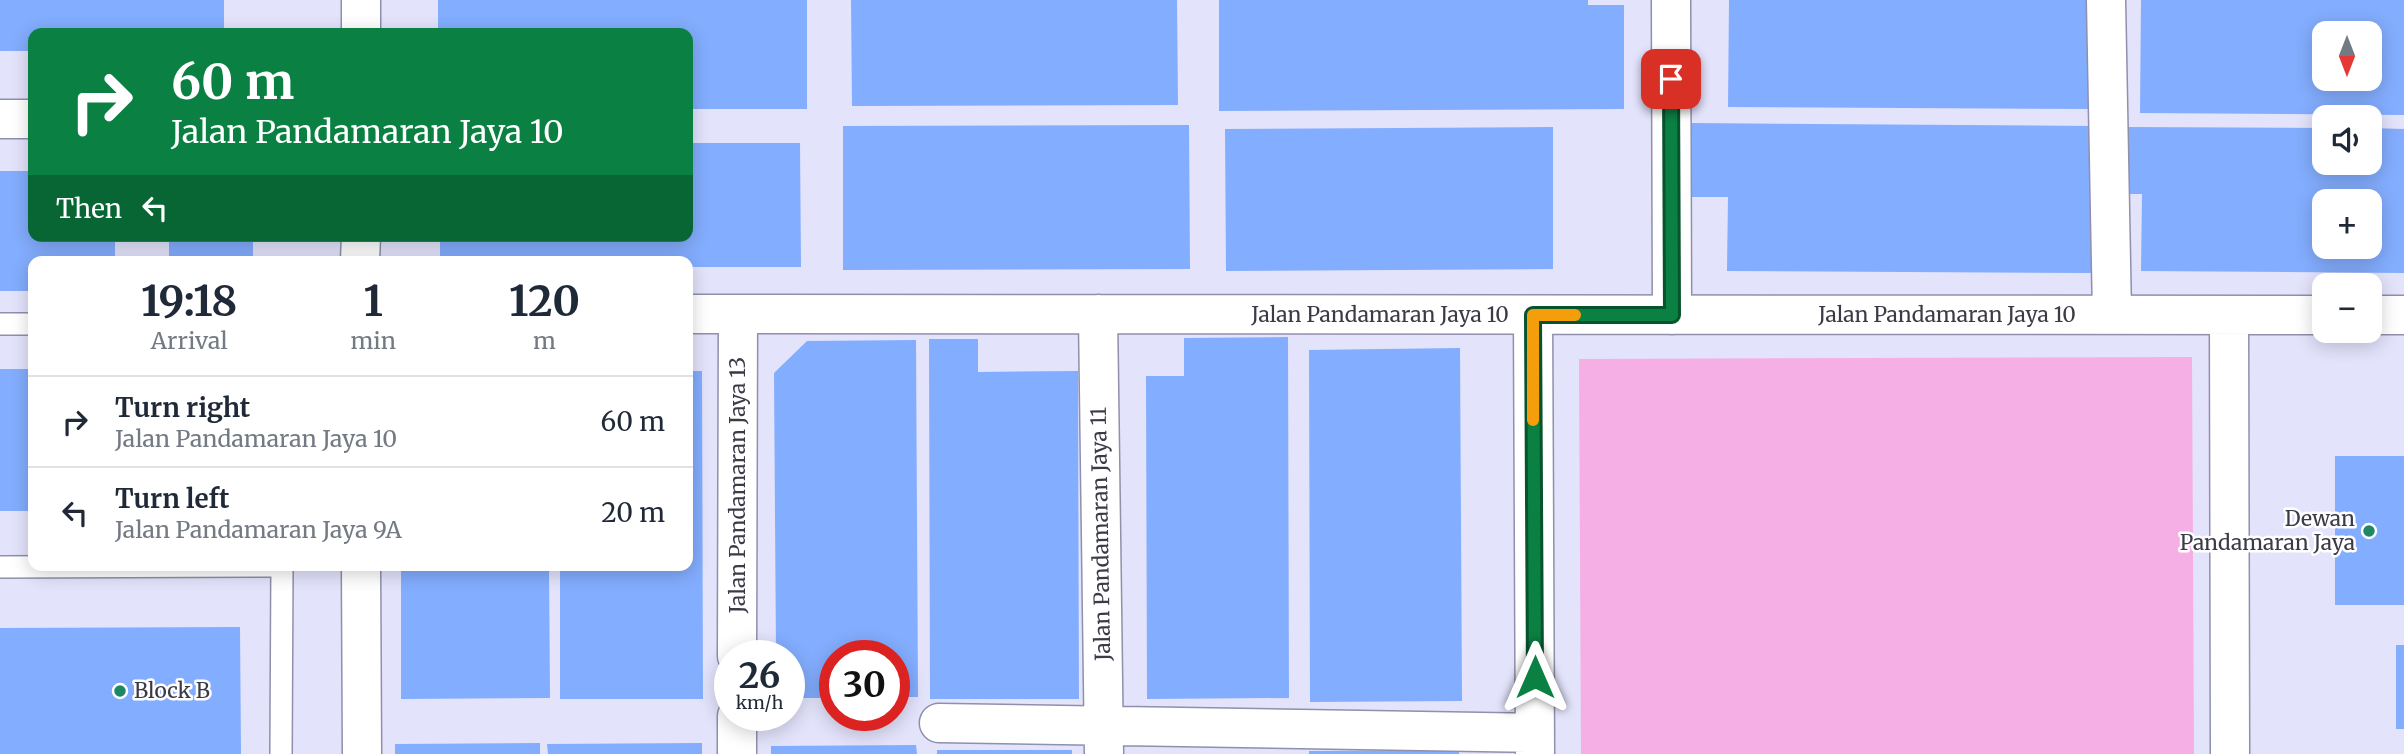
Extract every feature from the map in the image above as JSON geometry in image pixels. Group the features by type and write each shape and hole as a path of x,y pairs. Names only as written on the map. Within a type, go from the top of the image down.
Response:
{"street":[{"path":"361,0 361,28"},
{"path":"1671,0 1672,315"},
{"path":"2106,0 2112,315"},
{"path":"0,119 28,119"},
{"name":"Jalan Pandamaran Jaya 10","path":"693,314 2312,315"},
{"name":"Jalan Pandamaran Jaya 13","path":"737,640 738,314"},
{"name":"Jalan Pandamaran Jaya 11","path":"1098,314 1104,740"},
{"path":"939,723 1104,740 1535,743 1533,315"},
{"path":"2229,315 2230,754"},
{"path":"2382,315 2404,315"},
{"path":"361,571 362,754"},
{"path":"737,731 737,754"}],"lane":[{"path":"0,324 28,324"},
{"path":"0,567 28,567"},
{"path":"281,754 282,571"}],"shaded area":[{"path":"2192,357 2194,754 1581,754 1579,359"}],"building":[{"path":"0,0 224,0 224,28 28,28 28,51 0,51"},
{"path":"438,0 807,0 807,109 693,109 693,28 438,28"},
{"path":"851,0 1177,0 1178,105 852,106"},
{"path":"1219,0 1588,0 1588,5 1624,5 1624,109 1219,111"},
{"path":"1729,0 2093,0 2092,109 1728,107"},
{"path":"2141,0 2404,0 2404,115 2382,115 2382,105 2312,105 2312,114 2140,113"},
{"path":"1690,123 2092,126 2092,273 1727,271 1728,197 1689,197"},
{"path":"1189,125 1190,269 843,270 843,126"},
{"path":"1553,127 1553,269 1226,271 1225,129"},
{"path":"2125,127 2312,128 2312,175 2382,175 2382,128 2404,129 2404,273 2141,271 2142,194 2125,194"},
{"path":"693,143 800,143 801,267 693,267 693,256 440,256 440,242 693,242"},
{"path":"0,171 28,171 28,242 115,242 115,256 28,256 28,291 0,291"},
{"path":"169,242 253,242 253,256 169,256"},
{"path":"1288,337 1289,698 1147,699 1146,376 1184,376 1184,338"},
{"path":"929,339 978,339 978,372 1078,371 1079,699 930,699"},
{"path":"916,340 918,697 910,697 910,640 819,640 819,698 805,698 805,640 776,640 774,373 807,341"},
{"path":"1460,348 1462,701 1310,702 1309,350"},
{"path":"0,369 28,369 28,511 0,511"},
{"path":"693,371 702,371 703,699 560,699 560,571 693,571"},
{"name":"Dewan Pandamaran Jaya","path":"2335,456 2404,456 2404,605 2335,605"},
{"path":"401,571 549,571 550,698 401,699"},
{"name":"Block B","path":"240,627 241,754 0,754 0,628"},
{"path":"2396,645 2404,645 2404,729 2396,729"},
{"path":"540,743 540,754 395,754 395,744"},
{"path":"702,743 702,754 548,754 547,744"},
{"path":"916,745 917,754 771,754 771,746"},
{"path":"937,750 1072,750 1072,754 937,754"},
{"path":"1459,750 1459,754 1309,754 1309,751"}],"slow traffic":[{"path":"1533,420 1533,315 1575,315"}],"place":[{"name":"Dewan Pandamaran Jaya","path":"2369,531"},
{"name":"Block B","path":"120,691"}],"route":[{"path":"1535,677 1533,315 1672,315 1671,79"}]}
